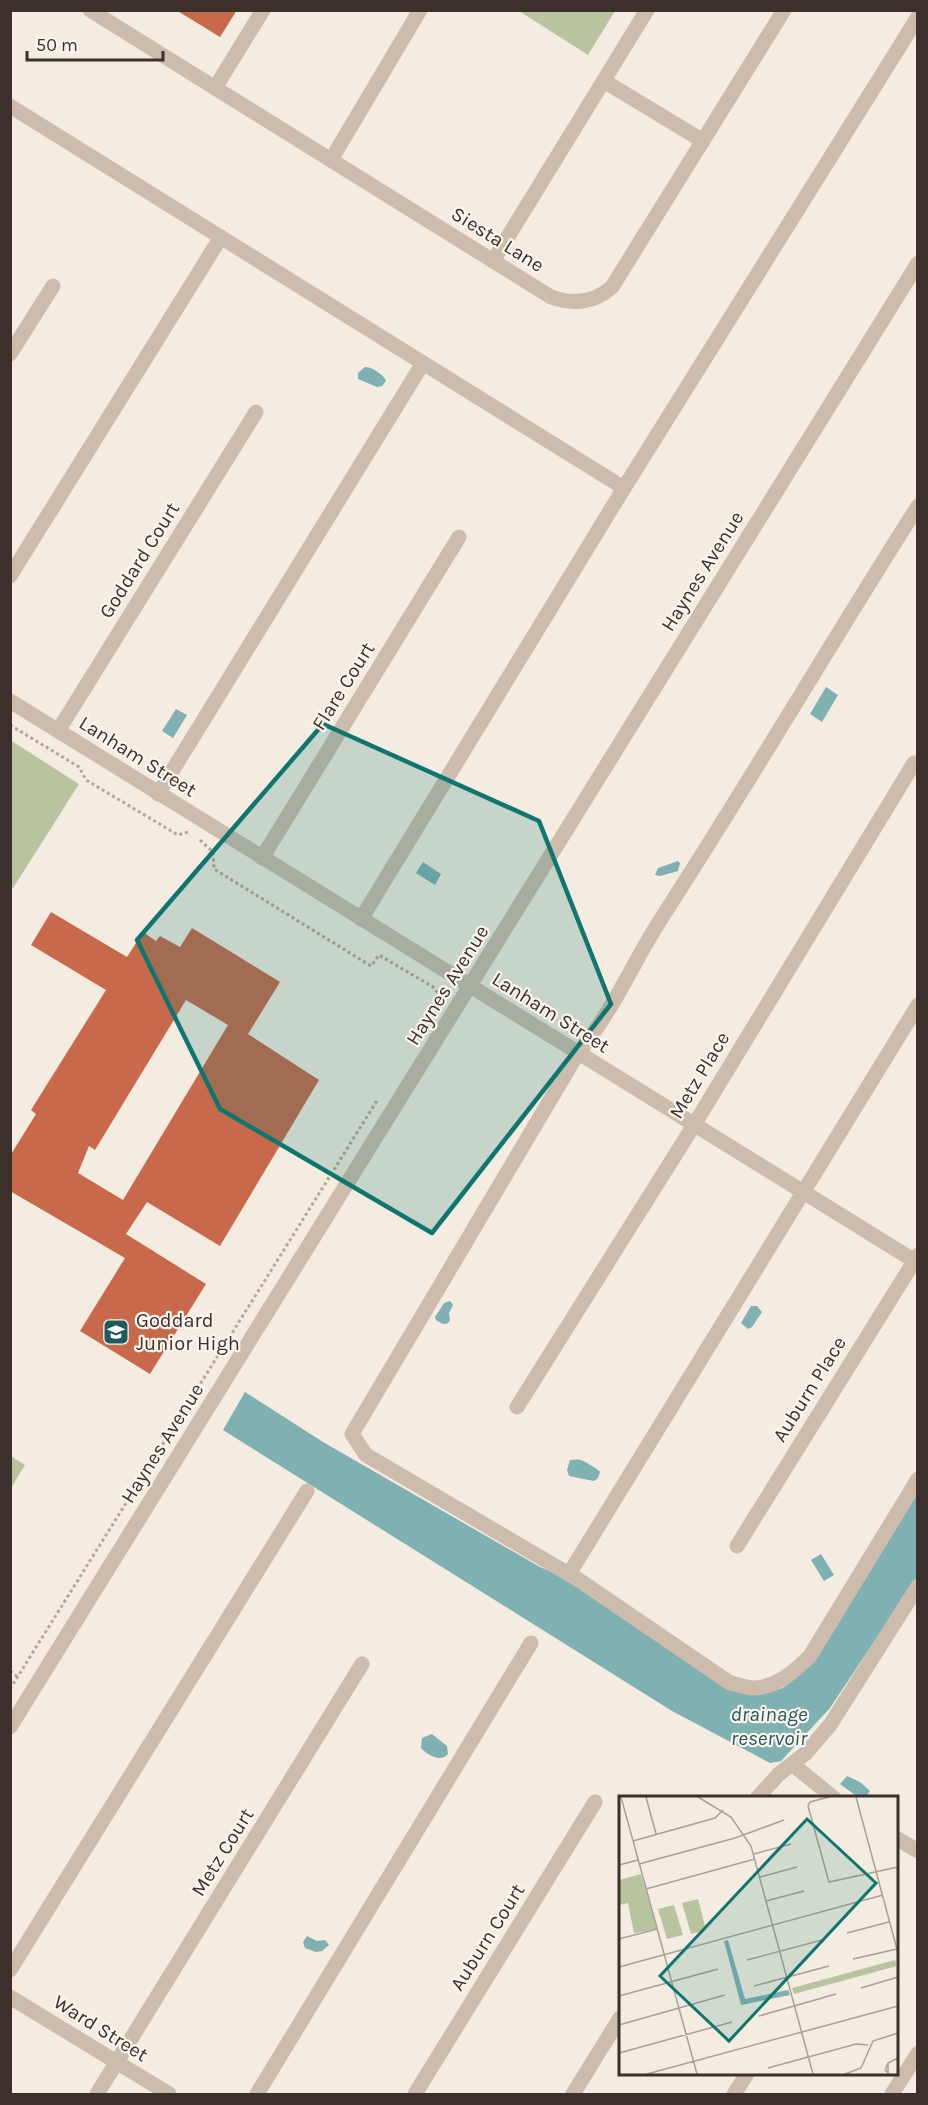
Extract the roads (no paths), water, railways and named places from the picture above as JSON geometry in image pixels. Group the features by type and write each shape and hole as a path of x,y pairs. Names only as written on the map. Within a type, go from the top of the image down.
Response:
{"street":[{"name":"Siesta Lane","path":"90,10 551,297 580,302 599,297 612,287 784,10"},
{"path":"215,88 263,10"},
{"path":"331,160 420,10"},
{"path":"493,261 647,10"},
{"path":"361,919 624,488 918,17"},
{"path":"604,81 703,141"},
{"path":"10,125 15,109 624,488"},
{"path":"10,576 221,237"},
{"name":"Haynes Avenue","path":"10,1727 918,263"},
{"path":"10,354 53,286"},
{"path":"158,794 423,363"},
{"name":"Goddard Court","path":"58,731 256,412"},
{"path":"918,506 638,956 594,1034 578,1053 352,1434 366,1455 569,1574 730,1683 754,1688 777,1682 795,1671 810,1656 918,1479"},
{"name":"Flare Court","path":"262,858 459,537"},
{"name":"Lanham Street","path":"10,701 802,1192 916,1260"},
{"name":"Metz Place","path":"517,1407 694,1125 914,763"},
{"path":"569,1574 918,1005"},
{"name":"Auburn Place","path":"737,1546 916,1260"},
{"path":"10,1970 308,1491"},
{"path":"758,1796 779,1774 806,1753 830,1725 918,1586"},
{"path":"257,2094 531,1643"},
{"name":"Metz Court","path":"97,2094 362,1664"},
{"path":"792,1764 833,1796"},
{"name":"Auburn Court","path":"415,2094 595,1802"},
{"path":"898,1839 918,1851"},
{"name":"Ward Street","path":"10,1997 170,2094"},
{"path":"573,2094 619,2021"},
{"path":"892,2094 918,2053"},
{"path":"734,2094 746,2075"}],"water":[{"path":"365,367 383,376 386,381 382,386 377,387 358,379 358,373"},
{"path":"826,687 838,695 822,722 810,714"},
{"path":"176,709 187,715 173,738 162,731"},
{"path":"678,861 680,863 678,871 660,876 655,875 658,868"},
{"path":"423,862 441,874 435,885 416,873"},
{"path":"450,1301 453,1305 449,1313 450,1320 445,1324 441,1323 435,1317 444,1303"},
{"path":"751,1306 757,1306 762,1312 752,1327 748,1329 741,1323"},
{"name":"drainage reservoir","path":"245,1392 323,1442 540,1567 595,1590 727,1689 758,1695 783,1688 811,1664 917,1494 917,1577 830,1708 781,1761 770,1763 672,1711 223,1430"},
{"path":"570,1460 582,1460 594,1467 600,1472 598,1478 594,1481 569,1476 567,1470"},
{"path":"821,1554 834,1575 824,1581 811,1560"},
{"path":"432,1734 447,1746 448,1754 445,1757 434,1757 421,1748 422,1738"},
{"path":"847,1776 860,1782 870,1791 867,1796 857,1796 840,1784"},
{"path":"307,1936 317,1941 325,1940 329,1945 322,1951 316,1952 305,1948 303,1942"}],"place":[{"name":"Goddard Junior High","path":"116,1332"}]}
